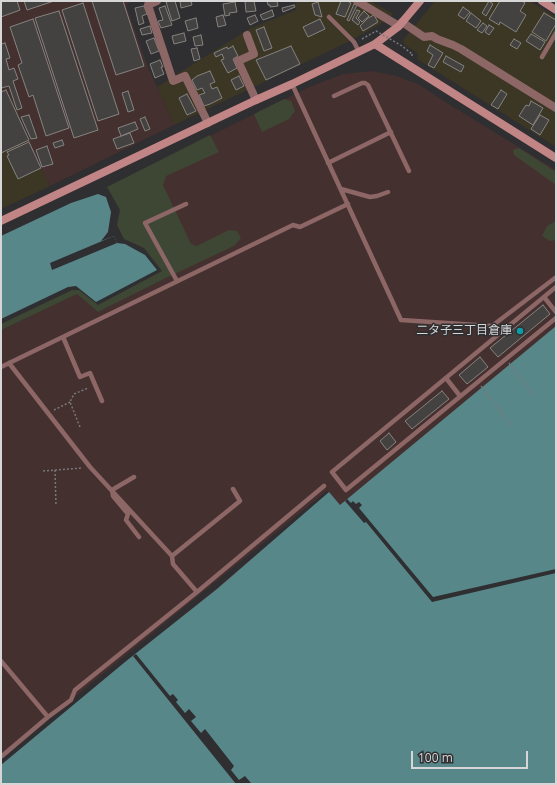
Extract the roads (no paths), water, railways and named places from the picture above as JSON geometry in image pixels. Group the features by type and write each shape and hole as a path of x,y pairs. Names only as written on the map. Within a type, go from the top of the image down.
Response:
{"street":[{"path":"157,1 148,4 173,81 184,76 208,123"},
{"path":"357,1 424,37 432,36 461,49 556,108"},
{"path":"1,221 375,44 401,24 420,1"},
{"path":"542,1 556,10"},
{"path":"247,35 254,54 238,61 256,100"},
{"path":"375,44 556,158"}],"lane":[{"path":"329,17 354,42 359,52"},
{"path":"542,57 556,33"},
{"path":"334,96 362,83 368,85 409,171"},
{"path":"292,84 402,320 492,326 554,278"},
{"path":"328,163 391,132"},
{"path":"341,189 370,197 388,192"},
{"path":"177,281 145,223 186,204"},
{"path":"1,367 293,224 300,227 348,204"},
{"path":"556,287 332,472 346,490 556,318"},
{"path":"544,297 556,312"},
{"path":"63,337 80,377 90,373 102,401"},
{"path":"9,363 90,467 172,556 172,564 197,592"},
{"path":"446,378 460,396"},
{"path":"112,490 134,478"},
{"path":"2,756 71,700 75,690 197,592 324,486"},
{"path":"172,556 240,501 233,489"},
{"path":"112,490 113,496 128,514 126,520 139,537"},
{"path":"1,661 48,718"}],"water":[{"path":"98,194 106,197 111,212 108,232 101,241 114,236 117,243 125,244 145,255 157,270 96,302 76,286 68,287 1,319 1,236 71,203"},
{"path":"556,326 556,784 1,784 1,765 125,662 217,589 329,492 340,505"}],"place":[{"name":"二タ子三丁目倉庫","path":"520,331"}]}
